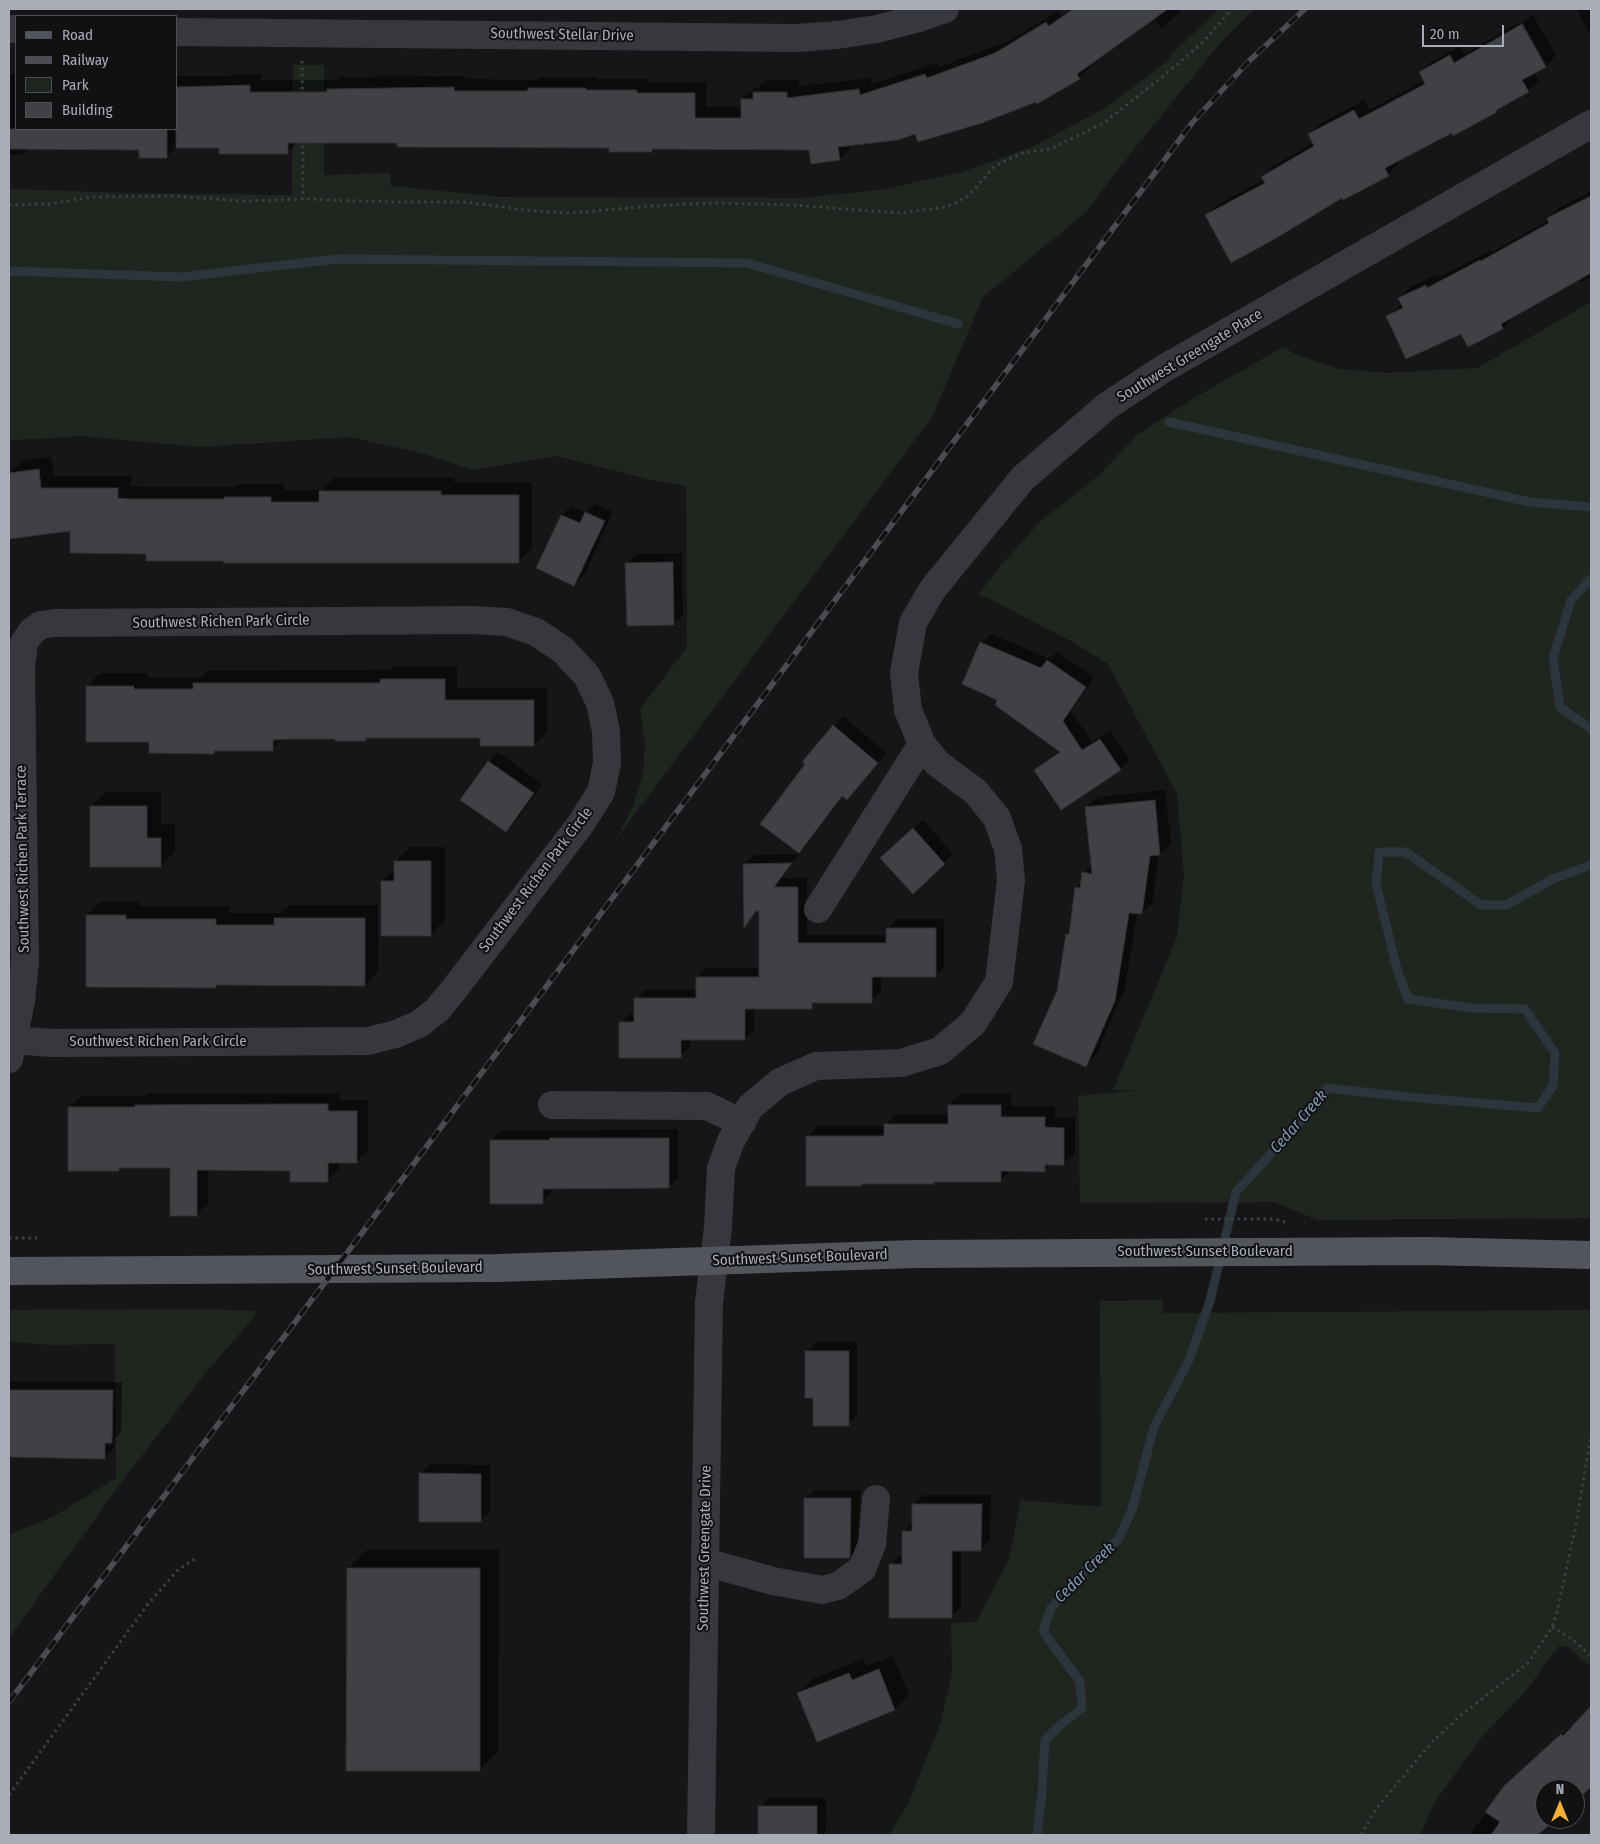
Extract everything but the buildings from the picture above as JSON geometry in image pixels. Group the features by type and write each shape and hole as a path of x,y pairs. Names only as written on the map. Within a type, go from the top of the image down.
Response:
{"main road":[{"name":"Southwest Sunset Boulevard","path":"9,1271 498,1268 915,1254 1428,1250 1591,1255"}],"street":[{"name":"Southwest Stellar Drive","path":"178,32 308,25 797,38 877,29 945,9"},
{"name":"Southwest Greengate Place","path":"714,1261 718,1228 721,1168 731,1141 750,1107 780,1082 816,1066 901,1063 940,1051 973,1023 999,982 1011,880 1008,849 997,818 976,792 938,763 922,744 908,710 904,673 913,623 932,590 1023,478 1107,406 1163,369 1591,124"},
{"name":"Southwest Richen Park Circle","path":"11,1050 52,1043 368,1041 396,1034 420,1024 437,1010 452,992 580,825 600,792 607,763 606,731 600,703 587,676 563,650 536,632 507,622 473,620 56,624 41,625 32,631"},
{"name":"Southwest Richen Park Terrace","path":"11,1050 21,1001 25,962 21,669 24,643 32,631"},
{"path":"818,909 922,744"},
{"path":"552,1105 707,1106 742,1123"},
{"path":"9,1258 9,1271"},
{"name":"Southwest Greengate Drive","path":"701,1835 709,1303 714,1261"},
{"path":"705,1562 773,1581 822,1590 838,1586 862,1569 872,1544 876,1499"}],"path":[{"path":"9,205 49,204 93,197 171,196 247,202 303,199 465,202 533,211 572,212 715,203 792,205 897,212 941,208 956,203 969,194 994,167 1008,159 1050,149 1104,122 1173,68 1205,40 1232,9"},
{"path":"303,199 308,25"},
{"path":"1205,1219 1258,1219"},
{"path":"9,1238 39,1238"},
{"path":"1361,1835 1376,1809 1432,1742 1460,1716 1529,1662 1552,1627 1575,1529 1591,1436"},
{"path":"9,1795 148,1604 179,1569 196,1558"},
{"path":"1552,1627 1572,1639 1591,1656"}],"green space":[{"path":"1219,9 1254,9 1221,42 1084,214 983,297 932,417 615,841 633,807 643,773 645,744 640,709 687,647 686,486 652,480 557,456 472,470 421,453 350,437 200,447 79,436 9,440 9,189 292,195 293,65 324,65 324,175 390,173 391,186 501,197 798,198 880,190 962,172 1034,146 1105,108 1170,59 1169,57"},
{"path":"1591,302 1591,1218 1317,1220 1274,1202 1080,1203 1078,1096 1140,1090 1113,1090 1177,937 1184,874 1177,794 1108,664 1071,641 979,594 999,567 1041,521 1098,476 1137,435 1194,398 1283,347 1297,355 1339,369 1386,373 1477,368"},
{"path":"1163,1300 1163,1313 1591,1310 1591,1667 1567,1646 1559,1646 1525,1692 1481,1738 1435,1802 1420,1835 889,1835 908,1804 941,1722 952,1671 951,1623 976,1622 1009,1560 1021,1500 1101,1507 1100,1301"},
{"path":"192,1309 259,1311 204,1375 121,1483 9,1638 9,1535 54,1516 116,1478 115,1344 52,1345 9,1342 9,1310"}],"waterway":[{"path":"9,271 181,277 337,259 747,263 958,324"},
{"path":"1169,422 1530,502 1591,507"},
{"name":"Cedar Creek","path":"1591,579 1571,600 1553,658 1560,707 1591,729"},
{"name":"Cedar Creek","path":"1037,1835 1045,1740 1082,1708 1080,1682 1043,1631 1051,1608 1094,1560 1118,1540 1132,1510 1154,1427 1189,1360 1210,1301 1236,1192 1309,1112 1327,1088 1538,1108 1553,1086 1555,1053 1525,1009 1471,1008 1408,999 1397,969 1376,884 1379,852 1406,852 1481,905 1506,905 1553,879 1591,865"}],"railway":[{"path":"9,1702 1192,123 1249,61 1305,9"}]}
